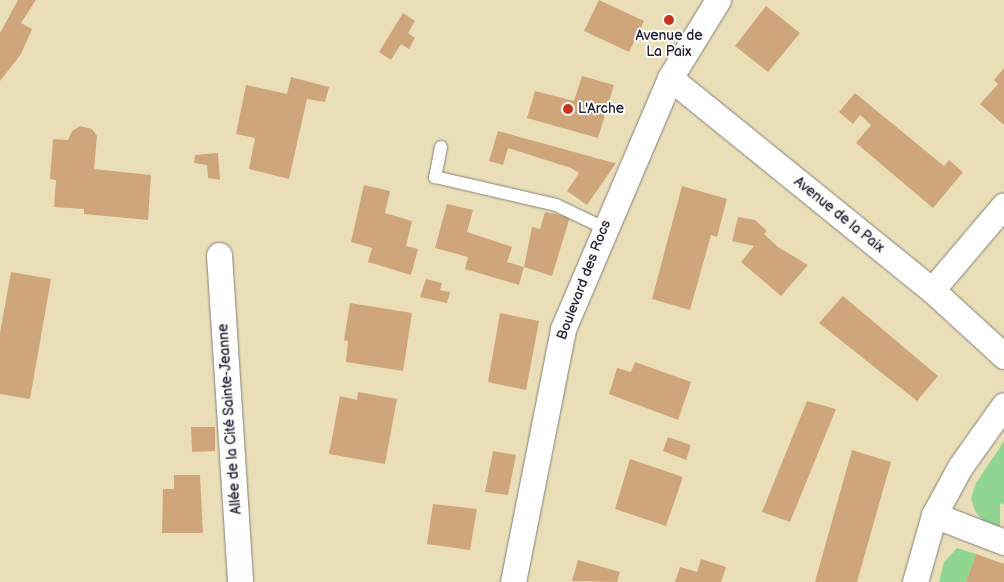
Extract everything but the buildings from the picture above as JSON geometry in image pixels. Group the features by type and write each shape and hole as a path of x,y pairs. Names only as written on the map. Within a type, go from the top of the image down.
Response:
{"street":[{"name":"Boulevard des Rocs","path":"513,582 562,329 670,78 718,0"},
{"name":"Avenue de la Paix","path":"670,78 932,290 1004,356"},
{"path":"932,290 1004,205"},
{"name":"Allée de la Cité Sainte-Jeanne","path":"219,255 240,582"},
{"path":"915,582 934,515 960,467 1004,405"},
{"path":"934,515 1004,542"}],"lane":[{"path":"441,147 435,177 556,205 604,228"}],"green space":[{"path":"1004,441 1004,505 1000,503 1000,527 983,521 975,511 971,498 976,483"},
{"path":"957,548 976,554 966,582 939,582 944,562"}],"place":[{"name":"Avenue de La Paix","path":"669,20"},
{"name":"L'Arche","path":"568,109"}]}
